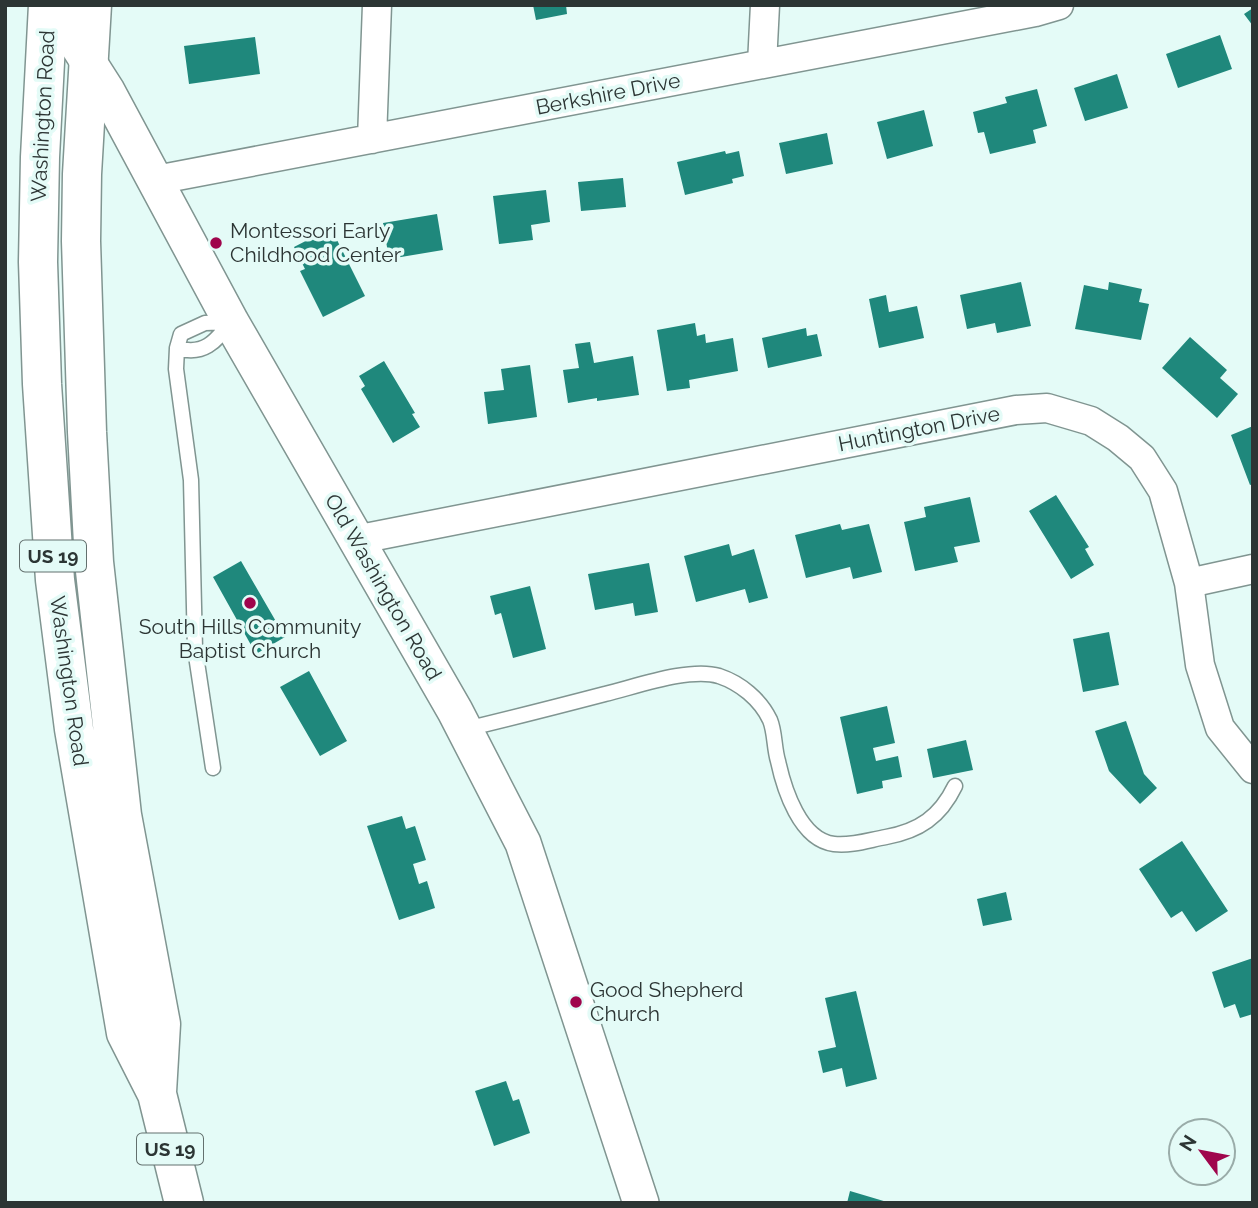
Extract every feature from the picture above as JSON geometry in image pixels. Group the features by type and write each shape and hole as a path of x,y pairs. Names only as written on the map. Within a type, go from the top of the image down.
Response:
{"main road":[{"name":"Washington Road","path":"50,5 40,158 38,262 44,424 55,580 74,729 126,1033 157,1094 184,1203"},
{"name":"Washington Road","path":"92,5 81,241 94,562 122,815 161,1024 157,1094"}],"street":[{"name":"Old Washington Road","path":"50,5 89,60 156,180 230,322 465,729 523,843 641,1203"},
{"path":"372,139 377,5"},
{"path":"762,64 765,5"},
{"name":"Berkshire Drive","path":"156,180 1035,12 1059,5"},
{"name":"Huntington Drive","path":"355,540 1016,410 1047,408 1091,421 1118,438 1142,458 1163,491 1189,583 1200,665 1220,727 1253,769"},
{"path":"1189,583 1253,569"}],"lane":[{"path":"213,768 195,649 191,480 176,369 181,334 205,323 230,322"},
{"path":"177,348 191,352 215,343 230,322"},
{"path":"465,729 673,677 716,675 746,690 770,721 778,762 793,808 813,835 831,844 850,845 906,834 929,820 946,804 954,786"}],"building":[{"path":"533,5 566,5 567,14 536,20"},
{"path":"1253,8 1253,26 1244,14"},
{"path":"1220,35 1232,69 1178,88 1166,54"},
{"path":"255,37 260,74 189,84 184,46"},
{"path":"1117,74 1128,108 1085,121 1074,88"},
{"path":"1037,89 1047,126 1033,130 1036,143 990,154 984,132 978,133 973,112 1007,103 1005,97"},
{"path":"924,110 933,146 887,159 877,122"},
{"path":"827,133 833,164 786,174 779,143"},
{"path":"725,151 726,154 739,151 744,176 732,179 733,183 685,195 677,162"},
{"path":"623,178 626,207 581,211 578,182"},
{"path":"546,190 550,222 531,225 533,240 499,244 493,196"},
{"path":"437,214 443,250 389,259 383,223"},
{"path":"331,228 365,296 323,317 300,271 305,269 294,247"},
{"path":"1021,282 1031,326 997,333 995,323 967,329 960,295"},
{"path":"1109,282 1142,289 1139,302 1149,304 1141,340 1075,329 1084,285 1108,290"},
{"path":"886,295 889,312 917,306 924,338 879,348 869,299"},
{"path":"695,323 697,336 705,334 706,343 733,338 738,371 689,380 690,388 667,391 657,330"},
{"path":"806,328 807,336 817,334 822,356 768,368 762,338"},
{"path":"1190,337 1227,370 1220,378 1238,394 1217,418 1162,368"},
{"path":"590,342 594,363 633,356 639,395 568,403 563,370 579,368 575,344"},
{"path":"384,361 415,413 412,414 420,427 393,443 361,389 365,386 359,376"},
{"path":"530,365 537,417 488,424 484,392 504,390 501,369"},
{"path":"1253,426 1253,484 1250,485 1231,435"},
{"path":"1056,495 1089,547 1085,549 1094,565 1071,579 1029,511"},
{"path":"970,497 980,542 954,547 958,562 915,571 904,522 926,517 924,507"},
{"path":"840,524 842,530 869,524 882,572 853,579 850,567 806,578 795,535"},
{"path":"729,544 732,556 754,549 768,598 749,603 745,589 696,602 684,556"},
{"path":"241,561 285,637 256,654 213,577"},
{"path":"649,563 658,612 635,616 633,603 595,610 588,574"},
{"path":"530,586 546,649 513,658 501,613 495,615 490,596"},
{"path":"1109,632 1119,685 1083,692 1073,639"},
{"path":"309,671 347,741 320,756 280,687"},
{"path":"887,706 895,743 873,748 876,761 898,756 902,777 882,781 883,788 857,794 840,717"},
{"path":"1126,721 1144,774 1157,788 1140,804 1109,771 1095,731"},
{"path":"966,740 973,770 933,778 927,749"},
{"path":"402,816 406,829 415,826 426,860 413,864 419,884 427,881 435,908 399,920 367,826"},
{"path":"1182,841 1228,911 1196,932 1182,911 1171,918 1139,869"},
{"path":"1006,892 1012,920 983,926 977,899"},
{"path":"1253,958 1253,1014 1240,1018 1235,1004 1224,1008 1212,972"},
{"path":"856,991 877,1079 846,1087 842,1068 823,1073 818,1051 836,1047 825,998"},
{"path":"506,1081 513,1101 519,1099 530,1133 494,1146 475,1091"},
{"path":"850,1191 887,1202 887,1203 847,1203"}],"place":[{"name":"Montessori Early Childhood Center","path":"216,243"},
{"name":"South Hills Community Baptist Church","path":"250,603"},
{"name":"Good Shepherd Church","path":"576,1002"}]}
